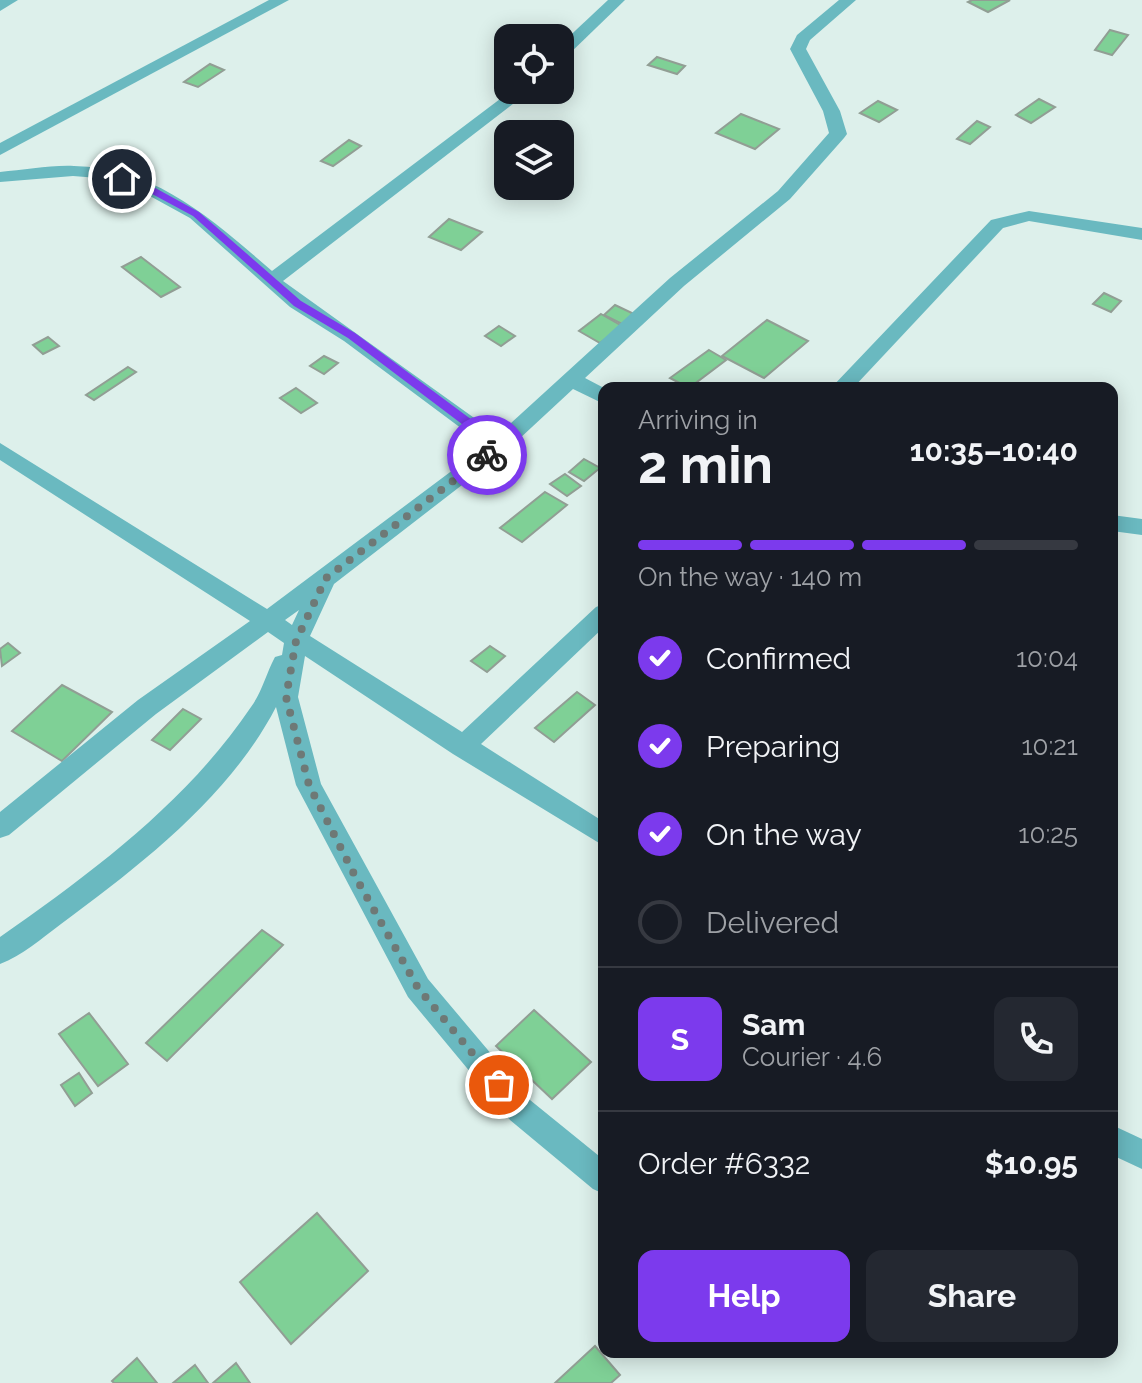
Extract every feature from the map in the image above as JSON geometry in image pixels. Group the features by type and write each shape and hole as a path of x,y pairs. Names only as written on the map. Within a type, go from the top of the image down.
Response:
{"street":[{"path":"0,6 10,0"},
{"path":"0,150 281,0"},
{"path":"574,41 617,0"},
{"path":"0,827 147,707 326,578 499,446 677,282 784,195 838,134 836,117 804,67 798,49 803,38 848,0"},
{"path":"272,280 505,104"},
{"path":"0,177 73,171 99,173 145,186 196,214 297,303 351,336 499,446"},
{"path":"847,382 997,224 1029,216 1142,234"},
{"path":"573,380 598,394"},
{"path":"1,452 598,831"},
{"path":"1118,524 1142,527"},
{"path":"0,952 55,914 142,844 210,780 262,712 326,578"},
{"path":"462,747 598,619"},
{"path":"296,641 286,697 309,785 418,988 520,1110 598,1174"},
{"path":"1118,1142 1142,1155"}],"building":[{"path":"1010,0 988,12 968,2"},
{"path":"1110,30 1128,35 1112,55 1095,50"},
{"path":"657,57 685,66 677,74 648,65"},
{"path":"210,64 224,70 198,87 184,82"},
{"path":"1039,99 1055,107 1031,123 1016,115"},
{"path":"878,101 897,110 879,122 860,113"},
{"path":"741,114 779,129 755,149 716,133"},
{"path":"977,121 990,127 970,144 957,139"},
{"path":"349,140 361,146 333,166 321,161"},
{"path":"449,219 482,232 461,250 429,237"},
{"path":"141,257 180,287 161,297 122,267"},
{"path":"1104,293 1121,301 1111,312 1093,304"},
{"path":"615,305 634,314 622,324 604,315"},
{"path":"601,314 622,326 600,343 579,331"},
{"path":"767,320 808,341 764,378 722,356"},
{"path":"499,326 515,336 501,346 485,336"},
{"path":"48,337 59,346 43,354 33,345"},
{"path":"709,350 726,360 697,382 678,382 670,378"},
{"path":"324,356 338,363 324,374 310,366"},
{"path":"128,367 136,372 94,400 86,395"},
{"path":"296,388 317,403 301,413 280,398"},
{"path":"584,459 598,467 584,481 569,472"},
{"path":"565,474 581,486 567,496 550,484"},
{"path":"545,492 567,505 522,542 500,528"},
{"path":"8,643 20,653 2,666 0,649"},
{"path":"490,646 505,656 487,672 471,661"},
{"path":"62,685 112,712 62,761 12,731"},
{"path":"577,692 595,705 554,742 535,728"},
{"path":"183,709 201,719 170,750 152,740"},
{"path":"262,930 283,945 167,1061 146,1043"},
{"path":"534,1010 591,1062 552,1099 496,1046"},
{"path":"89,1013 128,1064 98,1086 59,1034"},
{"path":"79,1073 92,1093 75,1106 61,1085"},
{"path":"317,1213 368,1271 291,1344 240,1282"},
{"path":"595,1346 598,1358 605,1358 620,1375 611,1383 555,1383"},
{"path":"137,1358 157,1383 112,1381"},
{"path":"236,1363 250,1383 213,1383"},
{"path":"195,1365 208,1383 173,1383"}],"way so far":[{"path":"487,455 326,578 296,641 286,697 309,785 356,878 418,988 499,1085"}],"route":[{"path":"122,179 145,186 196,214 297,303 351,336 499,446 487,455"}]}
